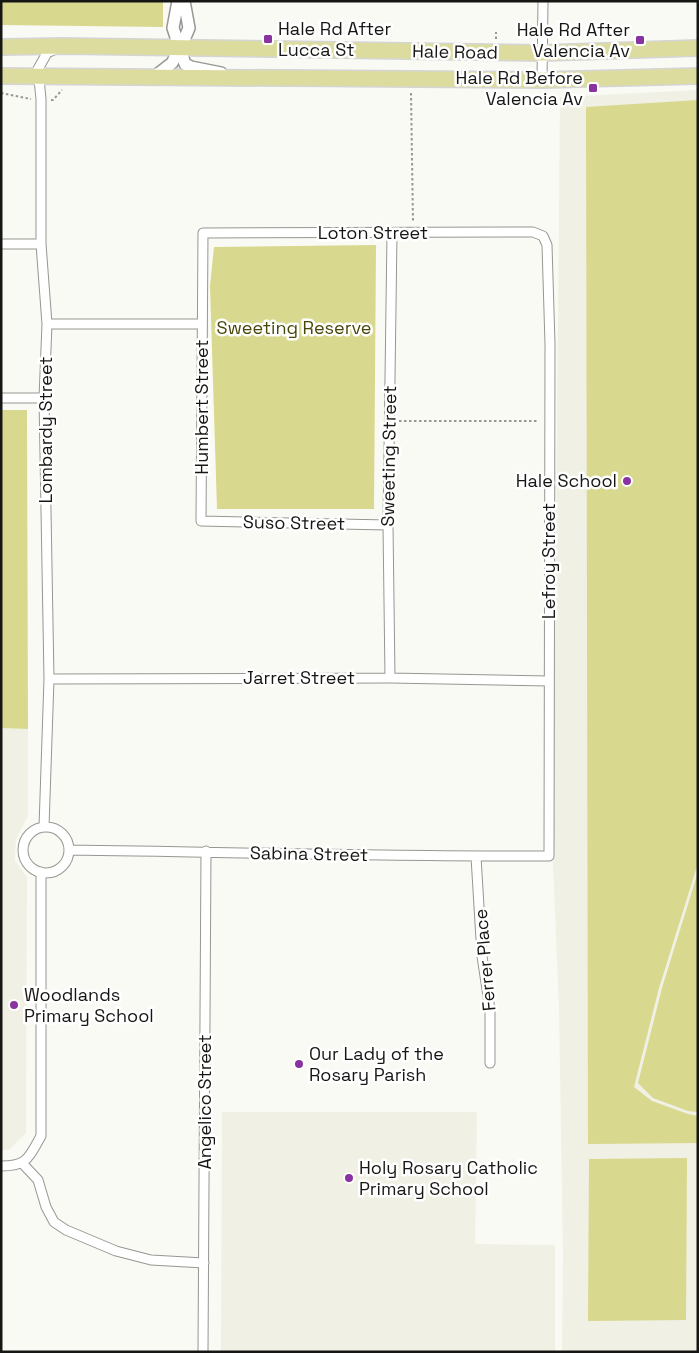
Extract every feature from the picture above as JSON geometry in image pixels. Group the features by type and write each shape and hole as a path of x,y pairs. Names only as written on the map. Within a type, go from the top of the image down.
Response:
{"main road":[{"name":"Hale Road","path":"1,47 63,46 542,53 698,48"},
{"name":"Hale Road","path":"1,76 542,80 698,76"}],"street":[{"path":"178,1 173,28 185,64 191,67 245,77"},
{"path":"154,77 172,63 189,28 184,1"},
{"path":"542,80 543,1"},
{"name":"Lombardy Street","path":"44,827 49,679 44,398 47,324 42,244 42,99 38,69 47,53 63,46"},
{"name":"Loton Street","path":"203,232 533,232 543,236"},
{"name":"Humbert Street","path":"201,522 203,232"},
{"name":"Sweeting Street","path":"390,678 388,525 392,233"},
{"name":"Lefroy Street","path":"543,236 547,245 550,344 549,856"},
{"path":"1,244 42,244"},
{"path":"47,324 202,324"},
{"path":"1,398 44,398"},
{"name":"Suso Street","path":"201,522 388,525"},
{"name":"Jarret Street","path":"49,679 390,678 549,681"},
{"path":"44,827 52,827 61,832 66,838 70,850 64,864 53,872 42,872 34,869 28,864 25,857 24,849 28,836 33,831 44,827"},
{"name":"Sabina Street","path":"70,850 549,856"},
{"name":"Angelico Street","path":"203,1352 206,851"},
{"name":"Ferrer Place","path":"476,856 482,956 490,1010 490,1063"},
{"path":"1,1166 13,1166 22,1163 41,1136 42,872"},
{"path":"22,1163 38,1180 46,1207 54,1222 66,1230 116,1251 151,1260 204,1263"}],"path":[{"path":"410,88 413,233"},
{"path":"389,421 550,420"}],"shaded area":[{"name":"Hale School","path":"698,90 698,1352 562,1352 563,1257 559,1008 553,865 560,97"},
{"name":"Woodlands Primary School","path":"1,728 28,729 28,816 16,839 15,861 27,877 26,1133 9,1150 1,1150"},
{"name":"Holy Rosary Catholic Primary School","path":"222,1112 477,1112 475,1244 555,1245 555,1352 221,1352"}],"green space":[{"path":"1,1 163,1 163,27 1,25"},
{"name":"Hale School","path":"698,100 698,863 659,988 634,1087 652,1101 698,1116 698,1143 588,1144 586,107"},
{"name":"Sweeting Reserve","path":"376,245 374,509 217,509 210,286 214,247"},
{"path":"1,410 27,410 28,729 1,728"},
{"path":"698,872 698,1112 688,1111 653,1098 638,1083 662,988"},
{"path":"687,1158 686,1320 588,1321 589,1159"}],"place":[{"name":"Hale Rd After Lucca St","path":"268,39"},
{"name":"Hale Rd After Valencia Av","path":"640,40"},
{"name":"Hale Rd Before Valencia Av","path":"593,88"},
{"name":"Hale School","path":"627,481"},
{"name":"Woodlands Primary School","path":"14,1005"},
{"name":"Our Lady of the Rosary Parish","path":"299,1064"},
{"name":"Holy Rosary Catholic Primary School","path":"349,1178"}]}
